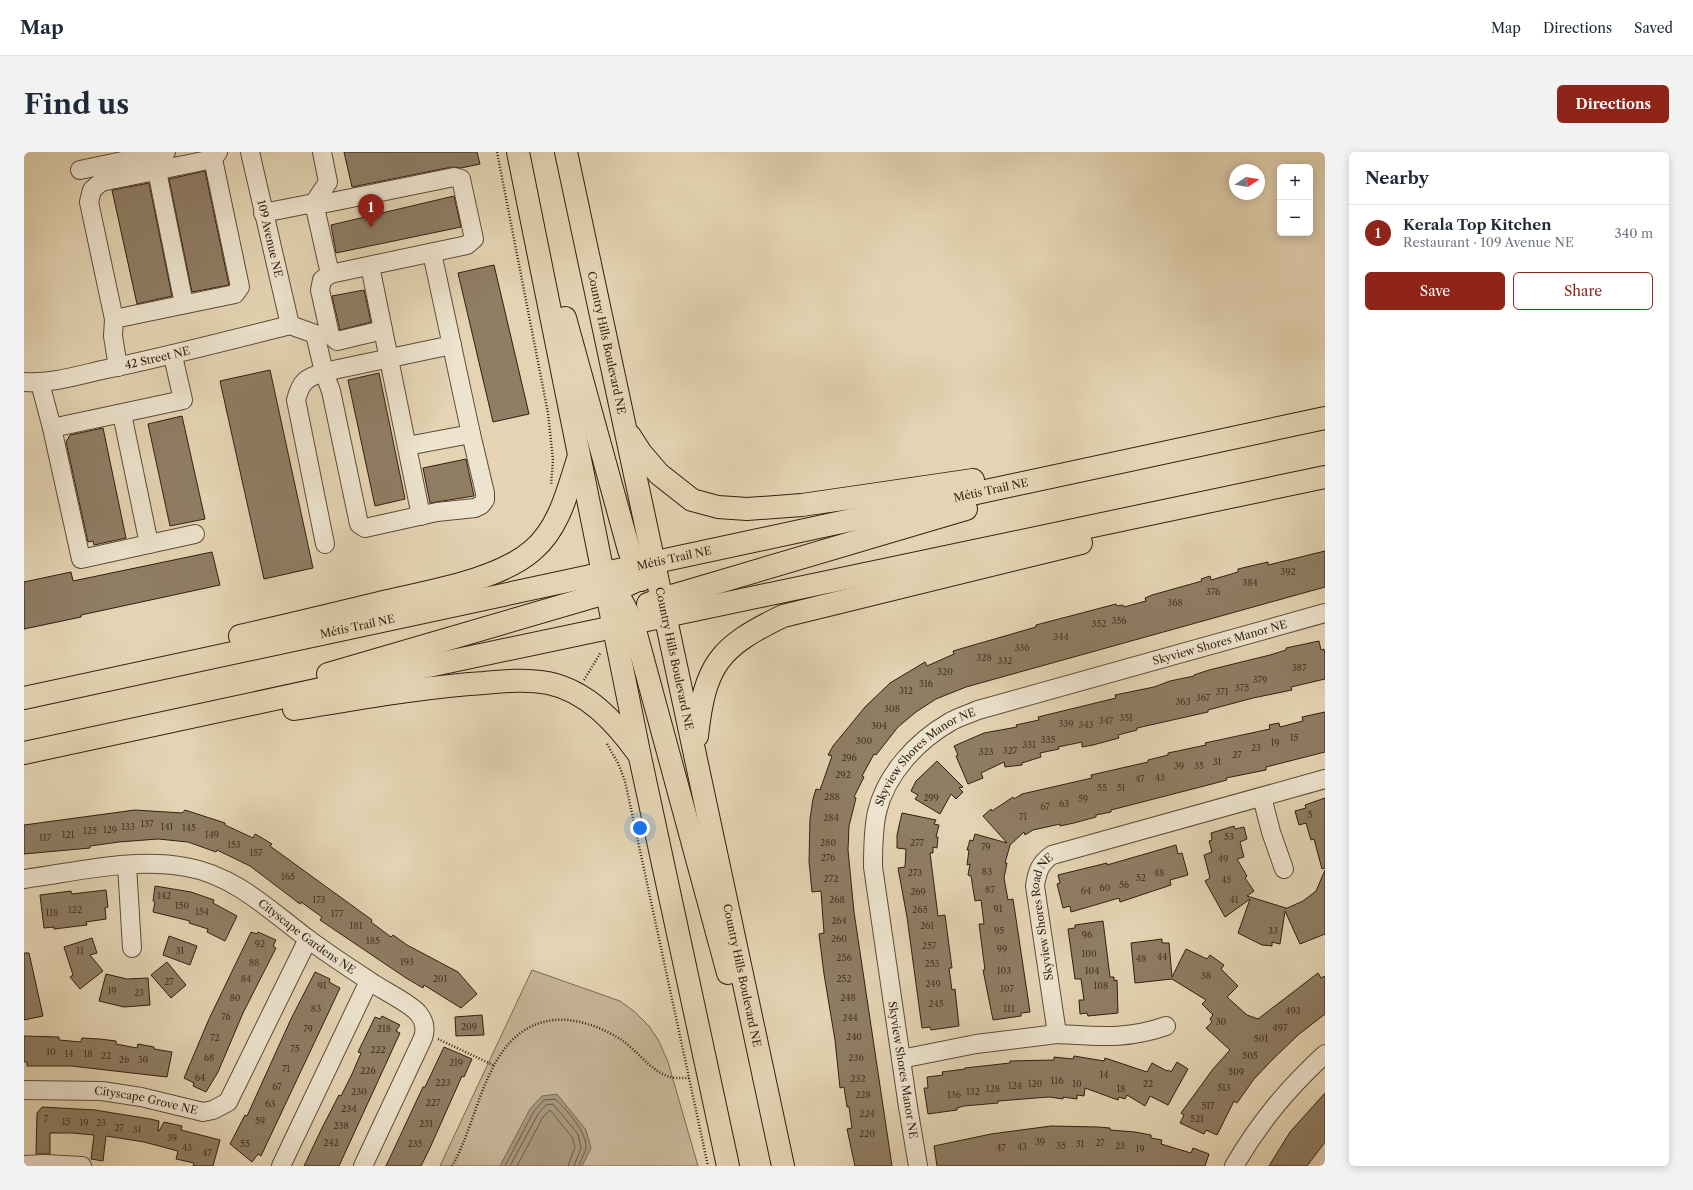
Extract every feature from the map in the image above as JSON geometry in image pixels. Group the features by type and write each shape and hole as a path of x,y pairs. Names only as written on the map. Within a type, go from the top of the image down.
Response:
{"main road":[{"path":"518,152 579,455 609,585 626,621 733,992 776,1129"},
{"name":"Country Hills Boulevard NE","path":"566,152 625,427 643,569 659,606 695,755 784,1166"},
{"path":"532,225 547,247 577,363 643,569"},
{"name":"Métis Trail NE","path":"24,698 609,585 643,569 1120,462 1325,418"},
{"path":"625,427 642,453 659,474 692,500 718,507 746,509 802,505 1166,452"},
{"path":"24,693 94,671 448,587 510,565 533,550 552,527 561,510 579,455"},
{"path":"24,754 626,621 659,606 1064,481 1120,462"},
{"path":"659,606 1325,477"},
{"path":"695,755 701,702 713,668 730,648 753,630 783,616 1325,482"},
{"path":"128,731 609,585"},
{"path":"626,621 640,757 728,1166"},
{"path":"128,731 458,684 520,680 549,683 576,694 598,707 625,736 640,757"}],"street":[{"path":"80,170 137,155 166,152"},
{"name":"109 Avenue NE","path":"250,152 290,326"},
{"path":"322,152 328,182 314,203 330,274"},
{"path":"114,319 235,294 240,287 216,156 157,171 101,182 92,190 89,202 114,319 113,336 118,367"},
{"path":"157,171 184,304"},
{"path":"263,213 314,203 327,203 454,177 461,179 474,239 467,245 330,274 322,280 320,290 330,335 337,341 383,330"},
{"path":"290,326 315,334 324,372 331,391 359,524 365,528 421,516 481,506 485,500 485,493 432,253"},
{"path":"370,266 421,516"},
{"name":"42 Street NE","path":"32,382 173,356 290,326"},
{"path":"325,544 296,400 299,386 309,377 324,372 452,345"},
{"path":"52,428 183,400 173,356"},
{"path":"32,382 52,428 81,559 195,534"},
{"path":"122,414 149,544"},
{"path":"407,446 471,434"},
{"name":"Skyview Shores Manor NE","path":"918,1166 873,867 873,838 877,812 886,786 906,758 927,737 951,721 978,710 1325,613"},
{"name":"Skyview Shores Road NE","path":"1057,1034 1034,886 1040,866 1052,855 1325,779"},
{"path":"1262,797 1271,832 1284,869"},
{"name":"Cityscape Gardens NE","path":"24,879 127,865 157,863 188,867 213,875 256,899 308,939 369,981 418,1012 423,1019 425,1032"},
{"path":"127,865 132,948"},
{"name":"Cityscape Grove NE","path":"24,1090 102,1091 141,1096 203,1112 222,1107 228,1102 308,939"},
{"path":"281,1166 369,981"},
{"path":"901,1059 976,1044 1057,1034 1102,1037 1130,1036 1166,1026"},
{"path":"363,1166 425,1032"},
{"path":"1234,1166 1270,1110 1297,1080 1325,1054"},
{"path":"24,1165 45,1164 82,1166"}],"path":[{"path":"497,152 548,413 553,460 550,489"},
{"path":"583,681 602,650"},
{"path":"606,742 618,763 625,781 708,1166"},
{"path":"452,1166 468,1134 493,1065 506,1046 523,1030 540,1022 559,1020 579,1021 600,1028 620,1039 665,1075 676,1078 689,1078"},
{"path":"425,1032 493,1065"}],"shaded area":[{"path":"532,970 620,1001 635,1012 649,1026 659,1041 668,1062 698,1166 440,1166"}],"water":[{"path":"557,1094 586,1130 591,1148 582,1166 500,1166 530,1109 542,1096"}],"building":[{"path":"344,152 477,152 480,164 461,168 452,167 352,187"},
{"path":"205,171 229,285 192,292 169,179"},
{"path":"149,183 172,296 137,304 112,190"},
{"path":"454,196 461,227 336,253 331,225"},
{"path":"494,265 529,414 493,422 458,273"},
{"path":"364,290 371,322 340,330 332,296"},
{"path":"270,370 313,568 264,579 220,381"},
{"path":"379,373 405,499 375,506 348,380"},
{"path":"182,416 205,519 170,526 148,424"},
{"path":"103,428 126,538 94,545 93,541 88,542 66,442 70,435"},
{"path":"466,459 474,496 430,503 423,468"},
{"path":"1325,551 1325,587 966,687 936,699 916,712 898,727 876,755 874,754 862,776 864,777 854,797 856,798 849,826 848,850 854,912 892,1166 855,1166 847,1129 852,1128 849,1107 847,1107 844,1087 840,1088 835,1040 819,934 824,933 821,891 812,892 809,861 810,819 813,799 816,789 820,790 832,756 828,755 833,746 865,707 890,683 925,662 927,666 954,654 953,651 1036,627 1036,625 1116,604 1117,606 1123,605 1124,607 1146,601 1145,598 1152,595 1202,581 1201,579 1210,576 1211,580 1238,572 1238,569 1268,562 1268,565"},
{"path":"212,552 220,585 24,629 24,582 71,572 73,581"},
{"path":"1319,641 1321,650 1324,649 1325,655 1325,679 1291,687 1292,690 1253,698 1208,710 1208,712 1137,728 1137,730 1118,735 1119,738 1093,745 1082,747 1082,742 1058,747 1059,749 1040,753 1041,757 1022,763 1022,765 1005,767 1004,762 981,773 983,778 968,784 956,756 958,755 954,746 984,733 1017,727 1016,725 1039,720 1038,717 1116,698 1115,695 1154,687 1170,681 1194,676 1209,670 1270,655 1286,650 1286,648"},
{"path":"1325,712 1325,752 1266,767 1266,770 1226,778 1227,780 1111,810 1111,812 1096,815 1096,817 1074,823 1060,826 1060,824 1033,830 1025,835 1024,832 1010,845 1005,863 1007,863 1004,878 1008,900 1013,899 1030,1012 1021,1013 1021,1016 993,1020 983,970 985,970 979,924 984,924 981,900 975,901 971,876 968,875 970,864 967,865 969,850 967,850 970,840 973,841 975,834 1007,843 983,816 991,809 992,811 1013,797 1014,799 1022,794 1092,778 1091,775 1148,762 1148,760 1168,755 1168,753 1206,745 1205,743 1270,729 1269,725 1279,723 1280,727 1303,721 1302,717"},
{"path":"937,761 963,787 959,788 963,792 956,799 951,794 940,814 915,799 918,795 911,791 916,781"},
{"path":"1325,798 1325,868 1322,869 1314,839 1311,840 1306,823 1299,825 1295,811 1306,808 1305,805"},
{"path":"135,810 182,813 185,810 225,823 225,825 253,838 255,834 257,835 272,844 270,846 372,920 371,922 391,937 393,935 407,945 458,972 477,994 461,1008 424,985 423,988 320,920 322,917 301,902 300,904 250,866 217,850 216,852 188,842 158,839 119,842 90,846 90,848 24,854 24,825"},
{"path":"902,813 936,820 934,824 939,825 936,837 938,837 937,848 933,847 933,853 930,853 938,916 945,915 952,968 949,968 952,990 955,989 959,1026 931,1030 930,1027 922,1028 907,917 898,868 905,867 906,849 897,848 897,835"},
{"path":"1234,826 1235,829 1244,827 1247,839 1240,842 1244,857 1237,859 1247,876 1245,878 1254,891 1247,896 1286,908 1285,909 1303,901 1316,891 1325,870 1325,934 1300,944 1285,911 1280,944 1272,942 1272,946 1262,945 1238,933 1250,899 1225,917 1205,881 1210,878 1204,855 1212,852 1209,841 1212,840 1211,833"},
{"path":"1176,845 1178,854 1182,853 1188,875 1170,880 1171,885 1120,902 1119,898 1071,912 1070,906 1063,908 1057,884 1060,883 1058,875 1107,863 1107,865"},
{"path":"155,886 191,892 214,900 213,903 237,916 225,941 207,932 208,929 189,923 190,921 153,912 155,902 153,901"},
{"path":"106,890 108,907 105,908 106,919 86,922 87,925 54,929 54,927 44,928 40,895 71,891 72,894"},
{"path":"1103,921 1110,977 1114,977 1114,981 1117,980 1118,1013 1088,1016 1087,1013 1080,1014 1079,1000 1084,1000 1081,979 1075,979 1068,929 1075,928 1075,925"},
{"path":"251,932 257,934 258,932 276,940 273,946 276,948 243,1013 218,1072 206,1092 193,1086 194,1083 184,1078 209,1019"},
{"path":"169,936 197,946 190,965 163,955"},
{"path":"92,938 97,953 90,955 103,971 80,989 70,977 73,975 64,947"},
{"path":"1162,939 1162,943 1169,943 1172,977 1186,949 1207,959 1210,955 1224,965 1221,969 1238,986 1227,997 1247,1015 1258,1019 1318,973 1321,978 1325,976 1325,1014 1298,1035 1272,1060 1254,1079 1237,1103 1234,1101 1217,1135 1206,1130 1204,1134 1180,1123 1184,1115 1181,1113 1213,1069 1230,1050 1206,1028 1212,1022 1210,1019 1213,1015 1202,1004 1206,1000 1172,979 1135,983 1131,943"},
{"path":"24,953 29,953 43,1016 24,1020"},
{"path":"167,962 186,985 171,998 151,975"},
{"path":"315,972 330,979 329,982 340,988 261,1156 258,1154 252,1162 230,1144 245,1115 247,1116 291,1019"},
{"path":"106,974 127,979 148,978 150,1005 124,1007 99,1001"},
{"path":"482,1015 484,1035 456,1036 455,1017"},
{"path":"382,1016 400,1025 396,1031 400,1033 339,1166 304,1166 339,1095 341,1096 352,1074 361,1053 358,1052 375,1017 380,1019"},
{"path":"24,1036 59,1037 59,1040 81,1042 82,1038 100,1039 116,1041 116,1044 137,1048 138,1044 154,1047 154,1049 172,1052 167,1077 71,1066 27,1066 27,1062 24,1062"},
{"path":"444,1047 472,1059 464,1077 462,1076 429,1150 421,1166 386,1166 423,1087 425,1087"},
{"path":"1074,1056 1104,1061 1105,1058 1147,1072 1152,1063 1171,1072 1177,1062 1188,1069 1168,1105 1150,1096 1145,1106 1127,1095 1125,1099 1119,1097 1118,1100 1085,1088 1084,1096 1077,1095 1077,1099 1049,1097 998,1101 998,1103 964,1106 957,1108 957,1110 928,1114 924,1088 928,1088 927,1077 943,1075 942,1072 1010,1063 1010,1061 1054,1060 1054,1057 1073,1059"},
{"path":"1325,1093 1325,1142 1307,1166 1269,1166 1290,1132"},
{"path":"42,1107 95,1110 150,1119 159,1121 158,1131 164,1122 182,1126 181,1130 220,1140 213,1166 193,1166 194,1163 176,1159 178,1151 144,1142 106,1136 103,1161 91,1159 94,1135 72,1133 50,1133 50,1154 36,1154 37,1113"},
{"path":"1051,1126 1098,1127 1110,1128 1110,1130 1135,1132 1151,1135 1151,1138 1162,1140 1161,1144 1191,1153 1193,1148 1209,1154 1205,1166 937,1166 934,1146 991,1134"}],"place":[{"name":"Kerala Top Kitchen","path":"371,227"}]}
